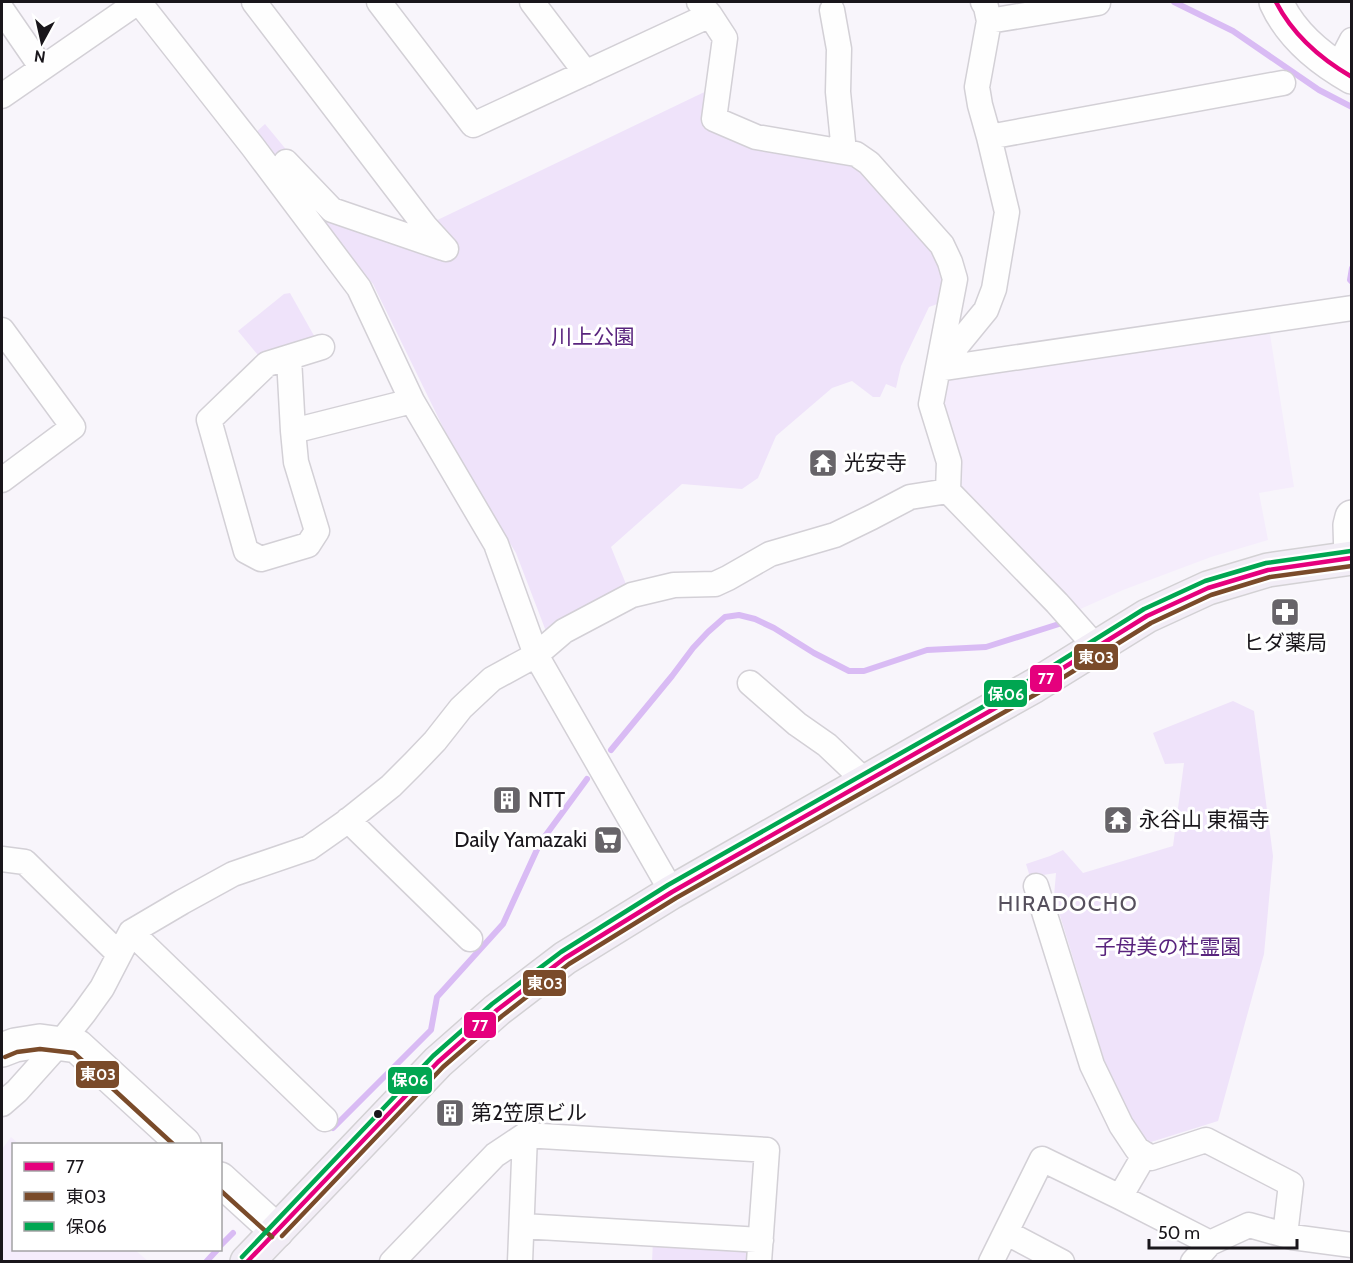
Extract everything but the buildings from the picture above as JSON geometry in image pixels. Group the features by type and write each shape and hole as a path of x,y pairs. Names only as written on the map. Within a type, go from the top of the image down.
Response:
{"highway":[{"path":"247,1262 438,1062 497,1010 565,958 672,892 1006,701 1147,616 1208,588 1268,570 1351,558"}],"street":[{"path":"2,96 138,2 255,139 359,288 412,401 496,544 536,655 672,892"},
{"path":"254,2 425,226 446,249 332,210 286,162"},
{"path":"379,2 472,125 586,73 704,8 725,38 714,119 756,137 856,154 868,162 942,245 955,279 931,404 949,462 948,491 1096,647"},
{"path":"532,2 586,73"},
{"path":"1276,2 1303,42 1344,73 1352,40"},
{"path":"938,369 986,310 994,289 1007,212 977,87 986,11 1098,3"},
{"path":"2,10 42,68"},
{"path":"832,10 839,49 838,92 844,152"},
{"path":"989,137 1283,83"},
{"path":"938,369 1352,308"},
{"path":"2,330 73,428 2,479"},
{"path":"289,358 296,462 317,531 308,545 261,559 246,551 209,420 267,364 322,347"},
{"path":"293,431 412,401"},
{"path":"2,1104 17,1091 84,1013 102,988 131,932 233,874 309,848 391,786 435,741 461,708 492,679 536,655 556,630 564,631 632,595 674,585 715,584 770,554 835,535 910,496 948,491"},
{"path":"1351,558 1350,525 1352,517"},
{"path":"750,683 797,724 827,746 866,782"},
{"path":"348,820 470,939"},
{"path":"2,859 25,862 119,954"},
{"path":"1036,886 1092,1065 1121,1125 1137,1149 1151,1158 1206,1140 1291,1184 1285,1235"},
{"path":"131,932 325,1119"},
{"path":"2,1050 15,1045 40,1041 77,1046 183,1143"},
{"path":"392,1262 495,1155 525,1135 767,1150 760,1251 522,1226"},
{"path":"520,1262 525,1135"},
{"path":"1120,1197 1145,1154"},
{"path":"991,1262 1042,1159 1210,1243"},
{"path":"222,1181 277,1231"},
{"path":"1193,1262 1210,1243 1250,1225 1285,1235 1352,1245"},
{"path":"1007,1233 1062,1262"}],"shaded area":[{"path":"1269,328 1294,487 1259,493 1268,540 1211,557 1123,590 1076,611 961,492 962,461 941,406 945,377"},
{"path":"11,1137 18,1143 12,1143 12,1251 136,1251 148,1261 2,1261 2,1149"}],"green space":[{"name":"川上公園","path":"719,85 715,119 856,154 929,245 944,271 940,303 929,307 901,366 896,388 886,384 880,397 873,397 852,381 832,388 776,436 758,478 742,489 682,484 611,547 628,589 547,634 516,553 458,458 373,284 293,188 254,134 265,124 313,182 336,202 412,230 429,224"},
{"path":"290,293 317,341 262,360 238,331 284,294"},
{"name":"子母美の杜霊園","path":"1233,701 1254,711 1273,856 1264,954 1218,1121 1151,1142 1135,1137 1107,1069 1054,896 1056,873 1030,877 1026,864 1063,850 1083,873 1173,846 1184,763 1165,764 1153,733"},
{"path":"653,1240 749,1244 748,1261 652,1262"}],"waterway":[{"path":"1174,2 1233,31 1319,90 1352,107"},
{"path":"1352,268 1350,280 1352,282"},
{"path":"611,750 693,648 725,617 739,615 755,619 849,671 864,671 927,650 986,647 1059,624"},
{"path":"333,1128 431,1030 437,997 503,924 540,843 587,779"},
{"path":"222,1244 233,1233"},
{"path":"206,1262 216,1251"}],"transit line":[{"name":"77","path":"1276,2 1290,25 1308,45 1352,77"},
{"name":"保06","path":"242,1257 433,1056 492,1004 561,952 668,885 1030,680 1144,609 1205,581 1266,563 1351,551"},
{"name":"77","path":"247,1262 438,1062 497,1010 565,958 672,892 1034,686 1147,616 1208,588 1268,570 1351,558"},
{"name":"東03","path":"282,1236 443,1067 502,1016 569,964 676,898 1038,693 1151,623 1211,595 1270,577 1352,566"},
{"name":"東03","path":"5,1057 17,1052 40,1049 74,1053 172,1143"},
{"name":"東03","path":"222,1192 272,1237"}],"place":[{"name":"光安寺","path":"823,463"},
{"name":"ヒダ薬局","path":"1285,612"},
{"name":"NTT","path":"507,800"},
{"name":"永谷山 東福寺","path":"1118,820"},
{"name":"Daily Yamazaki","path":"608,840"},
{"name":"第2笠原ビル","path":"450,1113"}],"district":[{"name":"HIRADOCHO","path":"1068,903"}]}
